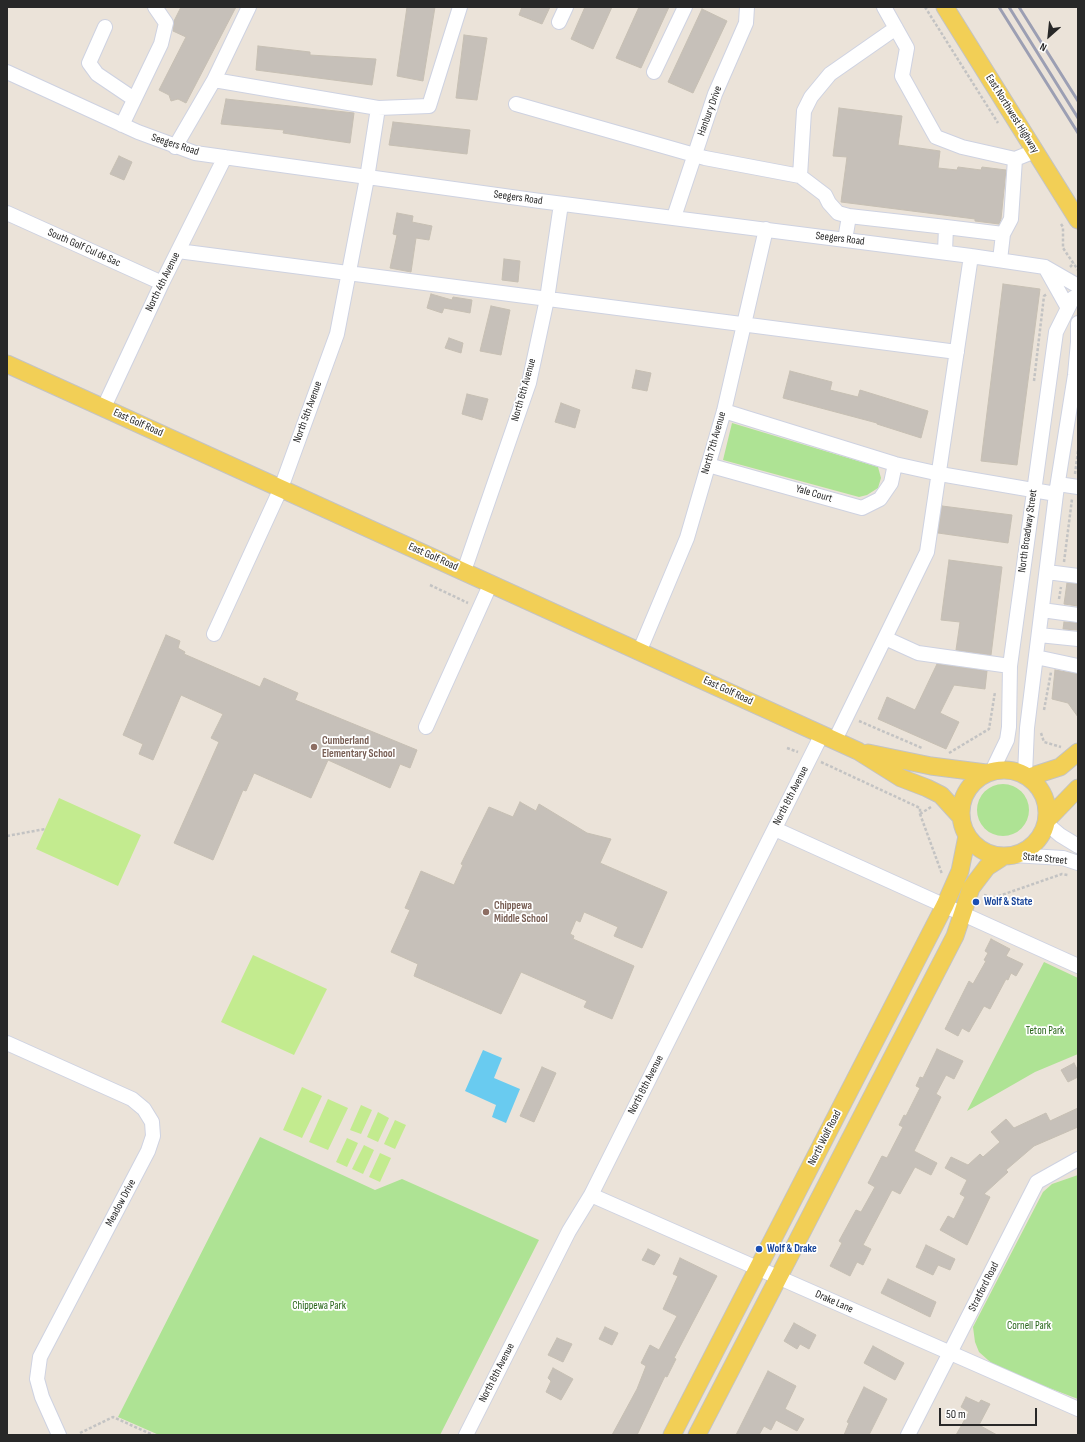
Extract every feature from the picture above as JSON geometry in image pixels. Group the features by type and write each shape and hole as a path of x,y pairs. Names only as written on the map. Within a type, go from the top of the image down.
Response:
{"main road":[{"name":"East Northwest Highway","path":"945,7 1078,220"},
{"name":"East Golf Road","path":"7,364 858,750 901,778 941,795 960,817"},
{"name":"East Golf Road","path":"858,750 931,766 989,772"},
{"path":"1027,776 1060,767 1078,752"},
{"path":"1003,769 1015,771 1027,776 1040,789 1047,804 1046,822 1040,838 1028,849 1008,856 990,854 977,847 967,836 960,817 961,803 966,791 975,780 989,772 1003,769"},
{"path":"1046,822 1078,788"},
{"name":"North Wolf Road","path":"672,1435 945,905 960,871 967,836"},
{"name":"North Wolf Road","path":"697,1435 954,936 964,913 971,888 987,867 1008,856"}],"street":[{"path":"122,125 161,44 166,22 155,7"},
{"path":"175,147 214,80 249,7"},
{"path":"214,80 378,108 429,106 460,7"},
{"path":"559,22 566,7"},
{"path":"654,72 684,7"},
{"name":"Hanbury Drive","path":"674,217 715,94 746,23 747,7"},
{"path":"884,7 907,48 902,76 936,137 962,148 1015,160 1035,151"},
{"path":"105,27 89,62 97,74 134,99"},
{"path":"800,176 804,111 811,97 830,74 896,28"},
{"name":"Seegers Road","path":"7,72 122,125 175,147 194,153 561,204 674,217 1000,260 1045,267 1078,286"},
{"path":"516,104 694,156 800,176 825,195 829,203 838,213 849,216 1003,234"},
{"name":"North 5th Avenue","path":"214,634 281,488 337,334 367,178 378,108"},
{"name":"North 4th Avenue","path":"104,407 162,283 225,157"},
{"path":"1000,260 1003,234 1011,218 1015,160"},
{"name":"North 6th Avenue","path":"464,571 529,383 547,298 561,204"},
{"name":"South Golf Cul de Sac","path":"7,213 162,283"},
{"path":"845,240 849,216"},
{"path":"945,252 946,227"},
{"name":"North 7th Avenue","path":"640,650 687,538 724,411 745,326 766,229"},
{"path":"178,251 547,298 745,326 957,352"},
{"name":"North 8th Avenue","path":"466,1435 569,1231 591,1195 775,829 829,737 847,716 927,552 940,474 971,256"},
{"path":"1045,267 1068,308"},
{"name":"North Broadway Street","path":"989,772 1007,740 1010,724 1010,666 1033,489 1056,332 1073,298 1078,295"},
{"name":"North Broadway Street","path":"1027,776 1027,728 1057,489 1075,376 1078,324"},
{"path":"724,411 895,464 940,474 1033,489 1078,487"},
{"name":"Yale Court","path":"708,464 862,508 880,499 892,482 895,464"},
{"path":"1046,572 1078,576"},
{"path":"426,727 491,583"},
{"path":"1042,610 1078,615"},
{"path":"1039,635 1078,639"},
{"path":"885,638 918,653 1010,666"},
{"path":"1036,657 1078,666"},
{"name":"State Street","path":"1046,822 1060,835 1078,846"},
{"path":"775,829 964,913 1078,966"},
{"name":"State Street","path":"1008,856 1063,858 1078,863"},
{"name":"Meadow Drive","path":"7,1043 132,1098 144,1109 152,1122 153,1136 148,1151 40,1357 37,1379 42,1397 59,1435"},
{"name":"Stratford Road","path":"908,1435 1037,1182 1078,1158"},
{"name":"Drake Lane","path":"591,1195 1078,1409"}],"path":[{"path":"925,7 999,124"},
{"path":"1059,220 1063,227 1063,248 1077,268"},
{"path":"1034,388 1044,296"},
{"path":"430,585 469,604"},
{"path":"946,754 989,729 996,688"},
{"path":"847,716 926,750"},
{"path":"786,748 798,753"},
{"path":"824,763 920,808 920,814 942,875 947,876"},
{"path":"7,836 45,829"},
{"path":"985,896 994,898 1062,874"},
{"path":"80,1433 113,1417 153,1435"}],"green space":[{"path":"732,423 878,467 881,478 878,488 867,495 859,497 723,460"},
{"path":"998,784 1008,784 1022,791 1029,805 1029,815 1022,829 1008,836 998,836 988,832 981,825 977,815 977,805 981,795 988,788"},
{"path":"59,798 141,835 118,886 36,849"},
{"path":"253,955 327,989 294,1055 221,1022"},
{"name":"Teton Park","path":"1044,962 1078,978 1078,1054 1035,1072 967,1111"},
{"path":"302,1087 322,1096 302,1138 283,1130"},
{"path":"328,1099 348,1108 328,1150 309,1142"},
{"path":"361,1105 372,1110 361,1134 350,1130"},
{"path":"378,1112 389,1118 378,1142 367,1137"},
{"path":"395,1120 406,1125 395,1149 384,1144"},
{"name":"Chippewa Park","path":"260,1137 375,1190 402,1179 539,1240 440,1435 159,1435 118,1417"},
{"path":"347,1138 358,1143 347,1167 336,1162"},
{"path":"364,1145 374,1150 363,1174 352,1169"},
{"path":"380,1153 391,1158 380,1182 369,1177"},
{"name":"Cornell Park","path":"1078,1175 1078,1399 997,1368 979,1352 975,1342 973,1327 1043,1192 1052,1184"}],"water":[{"path":"483,1050 502,1058 494,1078 520,1089 506,1123 492,1117 496,1105 465,1091"}],"building":[{"path":"181,7 236,7 186,103 178,99 171,101 169,95 159,90 186,37 173,31 174,21"},
{"path":"407,7 435,7 423,81 397,76"},
{"path":"522,7 550,7 542,24 519,15"},
{"path":"585,7 612,7 593,49 571,39"},
{"path":"639,7 669,7 641,68 616,58"},
{"path":"702,9 727,21 693,93 668,82"},
{"path":"464,35 487,38 477,100 456,98"},
{"path":"258,46 310,52 310,55 376,59 372,85 256,70"},
{"path":"226,99 354,113 350,143 283,133 284,130 221,124"},
{"path":"839,108 902,116 898,145 940,151 938,168 957,170 958,167 981,170 982,167 1006,170 1001,219 999,224 975,221 975,219 841,202 847,157 833,156"},
{"path":"393,122 470,130 467,154 389,145"},
{"path":"119,156 132,162 124,180 110,174"},
{"path":"397,213 413,216 412,222 432,226 429,240 416,238 411,272 390,268 397,235 393,234"},
{"path":"504,259 520,261 518,282 502,280"},
{"path":"1003,284 1040,289 1017,465 981,461"},
{"path":"431,294 452,300 453,297 472,300 470,313 444,308 442,313 427,308"},
{"path":"491,306 510,310 501,355 480,351"},
{"path":"449,338 463,343 461,353 445,348"},
{"path":"636,370 651,373 647,391 632,388"},
{"path":"790,371 832,382 830,390 858,397 860,390 928,411 921,438 877,423 783,398"},
{"path":"467,394 488,399 482,420 462,414"},
{"path":"561,403 580,410 575,428 555,422"},
{"path":"942,506 1012,515 1008,543 938,533"},
{"path":"949,560 1002,567 991,655 956,650 960,622 941,620"},
{"path":"1067,583 1078,584 1078,606 1064,604"},
{"path":"1064,622 1078,623 1078,630 1063,629"},
{"name":"Cumberland Elementary School","path":"166,635 180,641 178,648 185,652 184,654 260,687 264,678 298,693 295,700 417,750 410,768 400,764 390,788 328,760 311,798 254,773 246,791 243,790 213,860 174,843 219,742 211,738 223,714 181,695 153,760 139,754 143,744 123,735"},
{"path":"937,664 987,671 985,689 954,685 940,713 959,722 946,749 878,719 887,697 915,710"},
{"path":"1055,670 1078,674 1078,717 1068,703 1052,699"},
{"name":"Chippewa Middle School","path":"520,802 536,811 539,804 587,833 611,839 600,863 667,892 642,948 614,936 618,927 584,912 580,922 576,920 570,934 574,936 573,939 634,966 612,1019 584,1007 587,1001 521,972 501,1014 414,976 418,964 391,952 410,910 405,908 421,871 454,885 463,865 461,864 489,807 513,817"},
{"path":"991,939 1010,949 1006,956 1023,964 1016,976 1011,973 1008,980 1006,979 990,1009 984,1006 969,1032 962,1028 958,1036 945,1029 969,981 973,984 986,961 984,960 988,953 985,951"},
{"path":"937,1049 963,1061 954,1079 946,1075 936,1094 941,1097 914,1151 937,1163 931,1175 915,1167 900,1194 892,1190 863,1245 871,1249 863,1265 857,1262 850,1276 830,1266 842,1243 839,1241 856,1210 861,1212 875,1187 868,1183 882,1156 887,1158 903,1127 899,1125 904,1115 906,1116 920,1088 916,1086 920,1077 923,1078"},
{"path":"1074,1063 1078,1071 1078,1077 1068,1082 1061,1070"},
{"path":"542,1067 556,1073 534,1122 520,1116"},
{"path":"1078,1108 1078,1127 1034,1146 1006,1170 1008,1172 984,1194 990,1197 967,1245 940,1230 948,1216 954,1219 965,1197 960,1194 967,1180 945,1168 951,1157 968,1165 980,1154 983,1157 1000,1142 991,1132 1006,1119 1014,1128 1046,1113 1050,1121"},
{"path":"926,1245 955,1259 950,1270 938,1265 933,1275 916,1267"},
{"path":"648,1249 660,1255 654,1265 642,1260"},
{"path":"680,1258 717,1276 674,1358 676,1359 667,1377 665,1376 637,1435 612,1435 637,1389 646,1366 641,1363 650,1345 659,1350 677,1316 663,1309 678,1276 673,1274"},
{"path":"888,1279 936,1302 930,1317 881,1293"},
{"path":"794,1323 816,1335 809,1349 800,1344 797,1349 784,1341"},
{"path":"605,1327 618,1333 612,1345 599,1339"},
{"path":"557,1338 572,1344 563,1362 548,1355"},
{"path":"873,1346 904,1363 895,1380 864,1363"},
{"path":"553,1368 573,1379 561,1400 546,1392 551,1381 548,1378"},
{"path":"768,1371 796,1386 785,1409 804,1419 797,1431 776,1420 771,1430 764,1426 759,1435 736,1435"},
{"path":"864,1387 887,1399 869,1435 844,1435 849,1423 847,1422"},
{"path":"966,1397 979,1403 981,1400 990,1404 979,1425 997,1435 956,1435 969,1412 961,1407"}],"railway":[{"path":"999,7 1078,133"},
{"path":"1009,7 1078,118"},
{"path":"1019,7 1078,101"}],"place":[{"name":"Cumberland Elementary School","path":"314,747"},
{"name":"Wolf & State","path":"976,902"},
{"name":"Chippewa Middle School","path":"486,912"},
{"name":"Wolf & Drake","path":"759,1249"}]}
